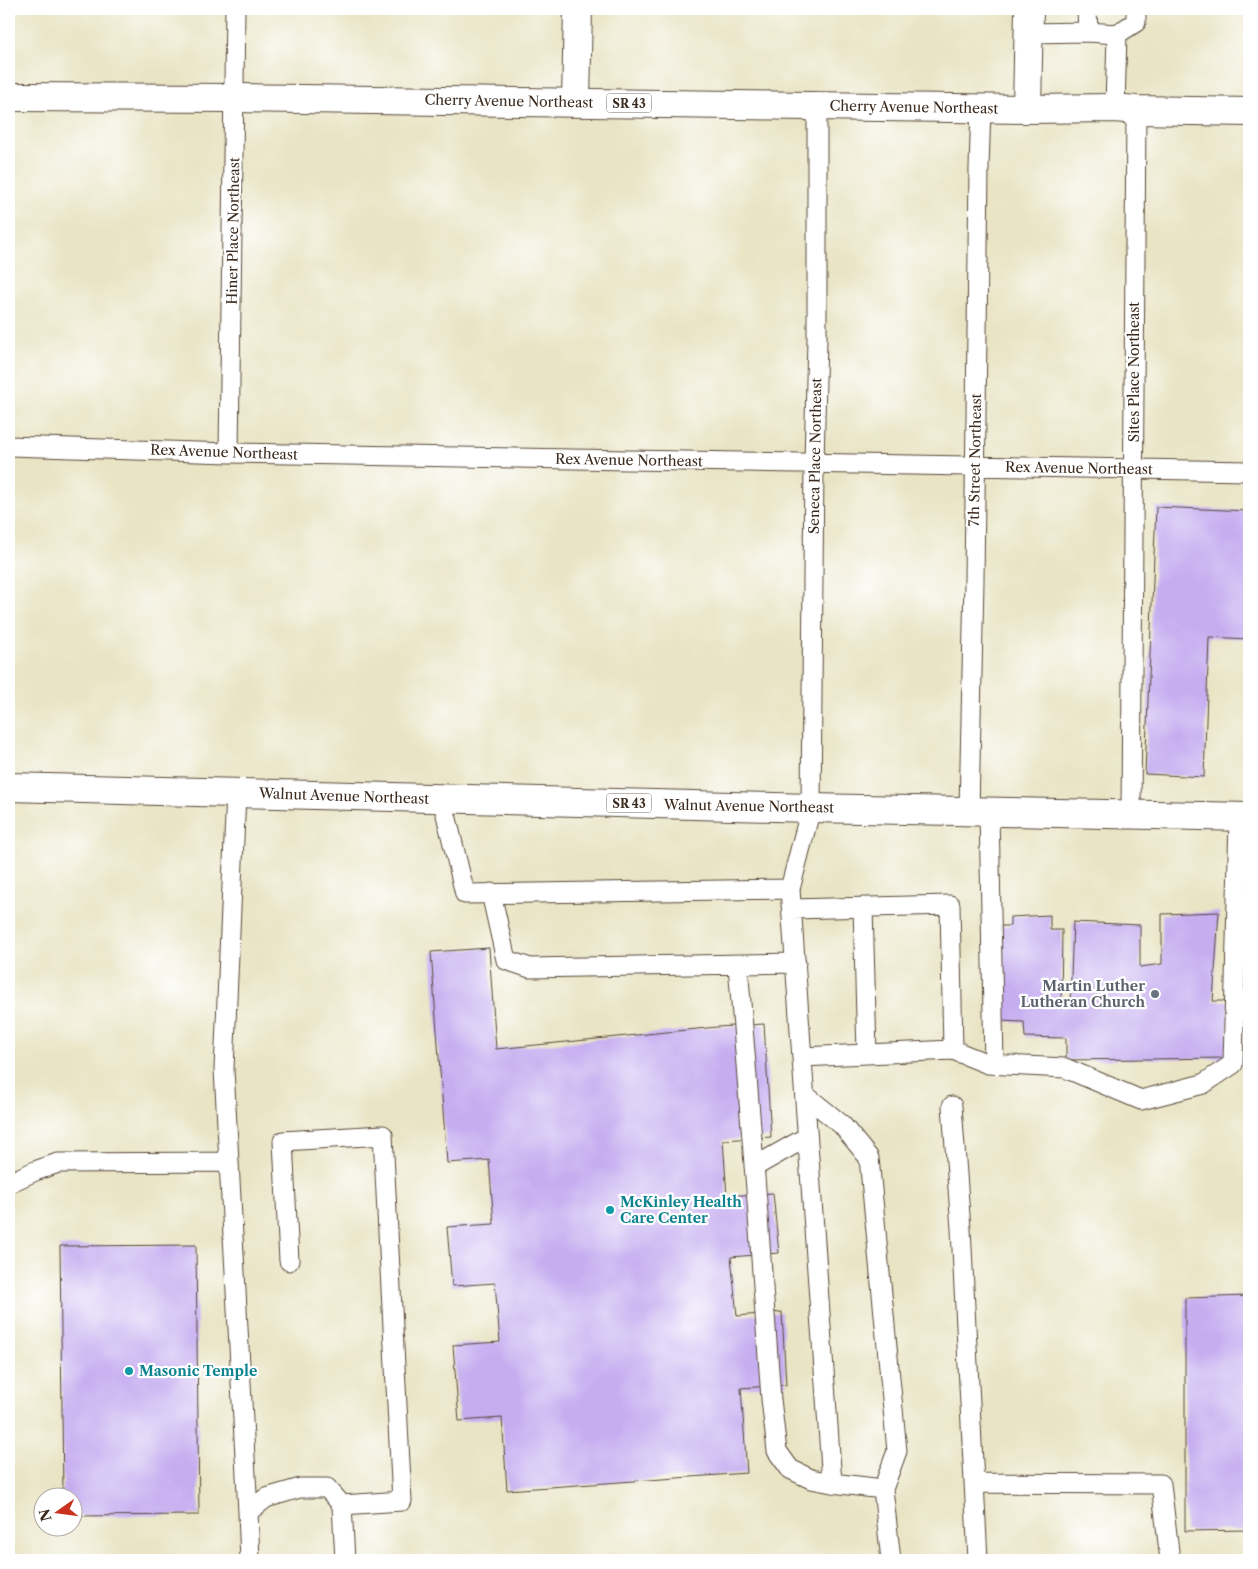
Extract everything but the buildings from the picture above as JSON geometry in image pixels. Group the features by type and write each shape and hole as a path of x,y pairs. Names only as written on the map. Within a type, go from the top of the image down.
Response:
{"main road":[{"path":"576,102 578,9"},
{"path":"1027,109 1029,21"},
{"name":"Cherry Avenue Northeast","path":"9,97 576,102 1249,112"},
{"name":"Walnut Avenue Northeast","path":"9,787 811,808 1244,817"}],"lane":[{"name":"Hiner Place Northeast","path":"229,453 235,9"},
{"path":"1087,9 1088,32"},
{"path":"1029,21 1088,32 1117,34 1136,22 1136,9"},
{"name":"Sites Place Northeast","path":"1117,34 1125,109 1134,469 1132,526 1131,814"},
{"name":"Seneca Place Northeast","path":"790,889 811,808 817,339 817,106"},
{"name":"7th Street Northeast","path":"982,108 979,168 974,581 979,811 994,1064"},
{"name":"Rex Avenue Northeast","path":"9,446 229,453 1249,471"},
{"path":"236,793 224,1068 250,1560"},
{"path":"442,798 465,894 790,889 832,1483"},
{"path":"802,1057 953,1050 988,1064 1065,1068 1141,1100 1204,1084 1233,1064 1244,817"},
{"path":"491,893 506,960 530,968 796,964"},
{"path":"792,909 950,905 953,1050"},
{"path":"863,907 867,1054"},
{"path":"738,964 776,1451 790,1469 811,1479 883,1489"},
{"path":"804,1095 842,1125 870,1158 897,1451 883,1489 891,1560"},
{"path":"952,1106 961,1229 978,1560"},
{"path":"289,1261 283,1141 383,1136 402,1501 342,1505"},
{"path":"754,1167 807,1137"},
{"path":"9,1183 58,1163 229,1162"},
{"path":"974,1483 1161,1484 1170,1560"},
{"path":"248,1512 266,1498 300,1488 327,1488 342,1505 345,1560"}],"place":[{"name":"Martin Luther Lutheran Church","path":"1155,994"},
{"name":"McKinley Health Care Center","path":"610,1210"},
{"name":"Masonic Temple","path":"129,1371"}]}
